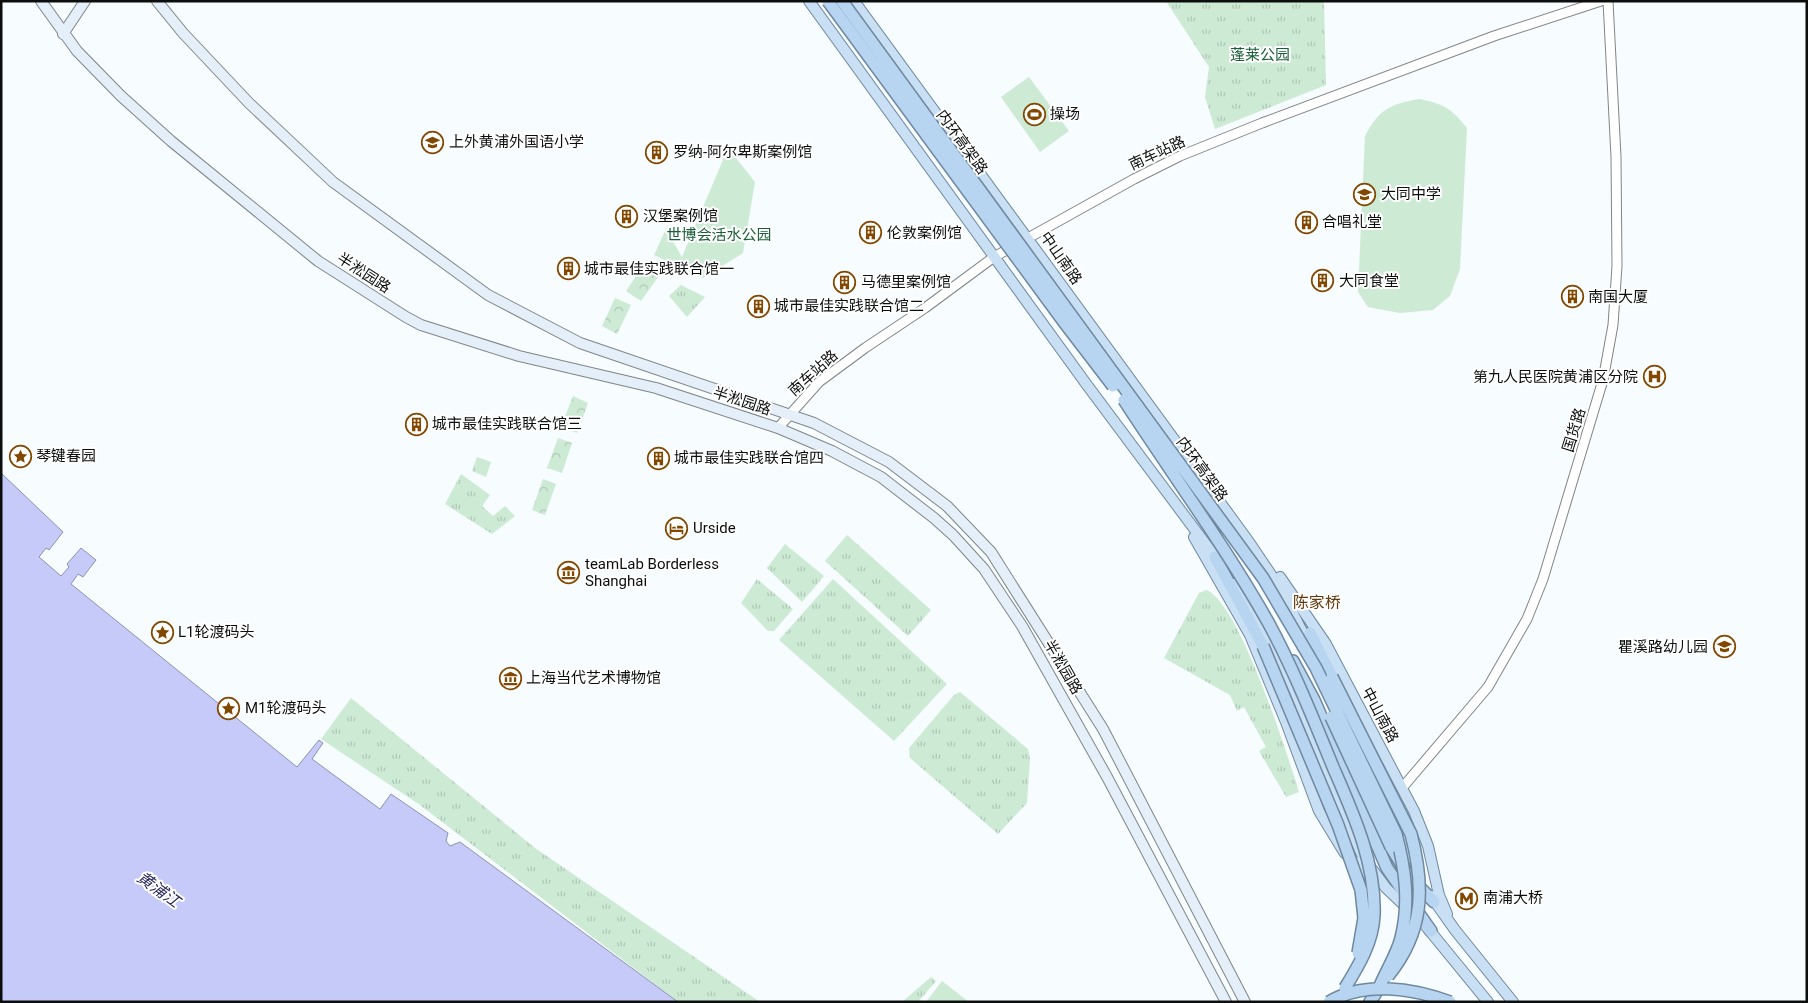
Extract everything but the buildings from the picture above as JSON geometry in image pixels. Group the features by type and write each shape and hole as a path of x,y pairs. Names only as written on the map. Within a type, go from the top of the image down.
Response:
{"highway":[{"name":"内环高架路","path":"828,1 1064,322 1123,399 1268,624 1309,710 1347,800 1369,868 1374,903 1369,942 1360,964 1345,988"},
{"name":"内环高架路","path":"842,1 1264,578 1316,668 1396,834 1403,863 1406,886 1401,939 1379,988 1370,1002"},
{"path":"1215,557 1263,646 1334,817 1361,890 1364,918 1362,936 1359,950 1338,1002"},
{"path":"1283,610 1391,847 1408,875 1434,902"},
{"path":"1268,624 1295,665 1314,700 1381,856 1399,888 1431,931"},
{"path":"1310,633 1411,834 1417,858 1420,894 1419,909 1410,939 1398,964 1379,988"},
{"path":"1329,1002 1338,997 1365,991 1399,989 1432,995 1450,1002"}],"main road":[{"name":"半淞园路","path":"40,1 63,34 121,96 279,232 318,261 406,317 421,324 518,356 656,388 778,428 832,451 881,477 953,535 984,569 1022,626 1075,719 1226,1002"},
{"path":"63,34 85,1"},
{"name":"半淞园路","path":"157,1 183,33 249,103 333,182 488,294 580,343 814,423 889,462 947,506 991,552 1103,729 1245,1002"},
{"path":"809,1 1247,602 1273,652 1363,857 1386,888"},
{"name":"中山南路","path":"854,1 1243,533 1280,588 1434,902 1454,930 1513,1002"},
{"path":"1179,509 1250,635 1283,713 1319,811 1344,852 1361,870 1386,888 1431,931 1488,1002"},
{"name":"中山南路","path":"1243,533 1255,542 1315,626 1402,788 1426,840 1440,895 1454,930"},
{"path":"1280,588 1310,633"},
{"path":"1344,816 1361,870"}],"street":[{"name":"南车站路","path":"778,428 819,382 994,257 1180,156 1262,123 1494,36 1601,1"},
{"name":"国货路","path":"1402,788 1488,687 1527,619 1543,580 1603,380 1613,324 1617,266 1616,157 1608,1"}],"green space":[{"name":"蓬莱公园","path":"1166,1 1324,1 1326,85 1215,129 1205,97 1209,67"},
{"name":"操场","path":"1029,77 1069,131 1040,152 1001,97"},
{"path":"1419,99 1441,105 1451,111 1467,128 1460,269 1450,296 1433,310 1400,313 1368,307 1358,292 1365,136 1375,120 1387,109 1401,103"},
{"name":"世博会活水公园","path":"728,148 755,182 743,253 703,278 654,255 666,229 682,257"},
{"path":"645,263 661,273 641,301 626,291"},
{"path":"681,285 705,297 687,317 669,296"},
{"path":"615,298 631,305 617,334 602,326"},
{"path":"573,396 588,403 577,433 561,427"},
{"path":"558,438 572,443 562,473 547,468"},
{"path":"477,457 491,462 486,477 472,471"},
{"path":"461,474 490,495 482,506 493,516 505,506 515,516 492,534 445,504"},
{"path":"543,479 556,484 545,515 532,510"},
{"path":"847,535 931,610 908,636 825,561"},
{"path":"785,544 824,576 802,602 767,568"},
{"path":"757,579 793,609 774,631 768,631 741,603"},
{"path":"833,579 947,684 894,741 779,640"},
{"path":"1206,590 1219,600 1233,621 1247,649 1273,715 1299,792 1286,797 1259,751 1266,747 1244,707 1237,711 1230,695 1164,658 1199,593"},
{"path":"960,692 1028,749 1030,759 1027,803 998,834 910,758 909,748 954,695"},
{"path":"351,698 535,848 760,1002 678,1002 420,805 321,739"},
{"path":"931,977 936,981 918,1002 902,1002"},
{"path":"942,981 969,1002 926,1002"}],"water":[{"name":"黄浦江","path":"1,473 63,532 49,550 46,548 39,557 61,576 69,567 67,564 81,548 96,560 83,577 78,574 71,584 297,767 319,740 323,743 312,759 380,809 391,794 448,833 446,841 450,846 460,842 678,1002 1,1002"}],"place":[{"name":"操场","path":"1034,114"},
{"name":"上外黄浦外国语小学","path":"433,142"},
{"name":"罗纳-阿尔卑斯案例馆","path":"657,152"},
{"name":"大同中学","path":"1365,194"},
{"name":"汉堡案例馆","path":"627,216"},
{"name":"合唱礼堂","path":"1306,222"},
{"name":"伦敦案例馆","path":"871,233"},
{"name":"城市最佳实践联合馆一","path":"568,269"},
{"name":"大同食堂","path":"1323,281"},
{"name":"马德里案例馆","path":"845,282"},
{"name":"南国大厦","path":"1572,297"},
{"name":"城市最佳实践联合馆二","path":"758,306"},
{"name":"第九人民医院黄浦区分院","path":"1654,377"},
{"name":"城市最佳实践联合馆三","path":"416,424"},
{"name":"琴键春园","path":"20,456"},
{"name":"城市最佳实践联合馆四","path":"658,458"},
{"name":"Urside","path":"677,528"},
{"name":"teamLab Borderless Shanghai","path":"569,573"},
{"name":"L1轮渡码头","path":"162,632"},
{"name":"瞿溪路幼儿园","path":"1724,647"},
{"name":"上海当代艺术博物馆","path":"510,678"},
{"name":"M1轮渡码头","path":"229,708"},
{"name":"南浦大桥","path":"1467,898"}],"district":[{"name":"陈家桥","path":"1317,602"}]}
